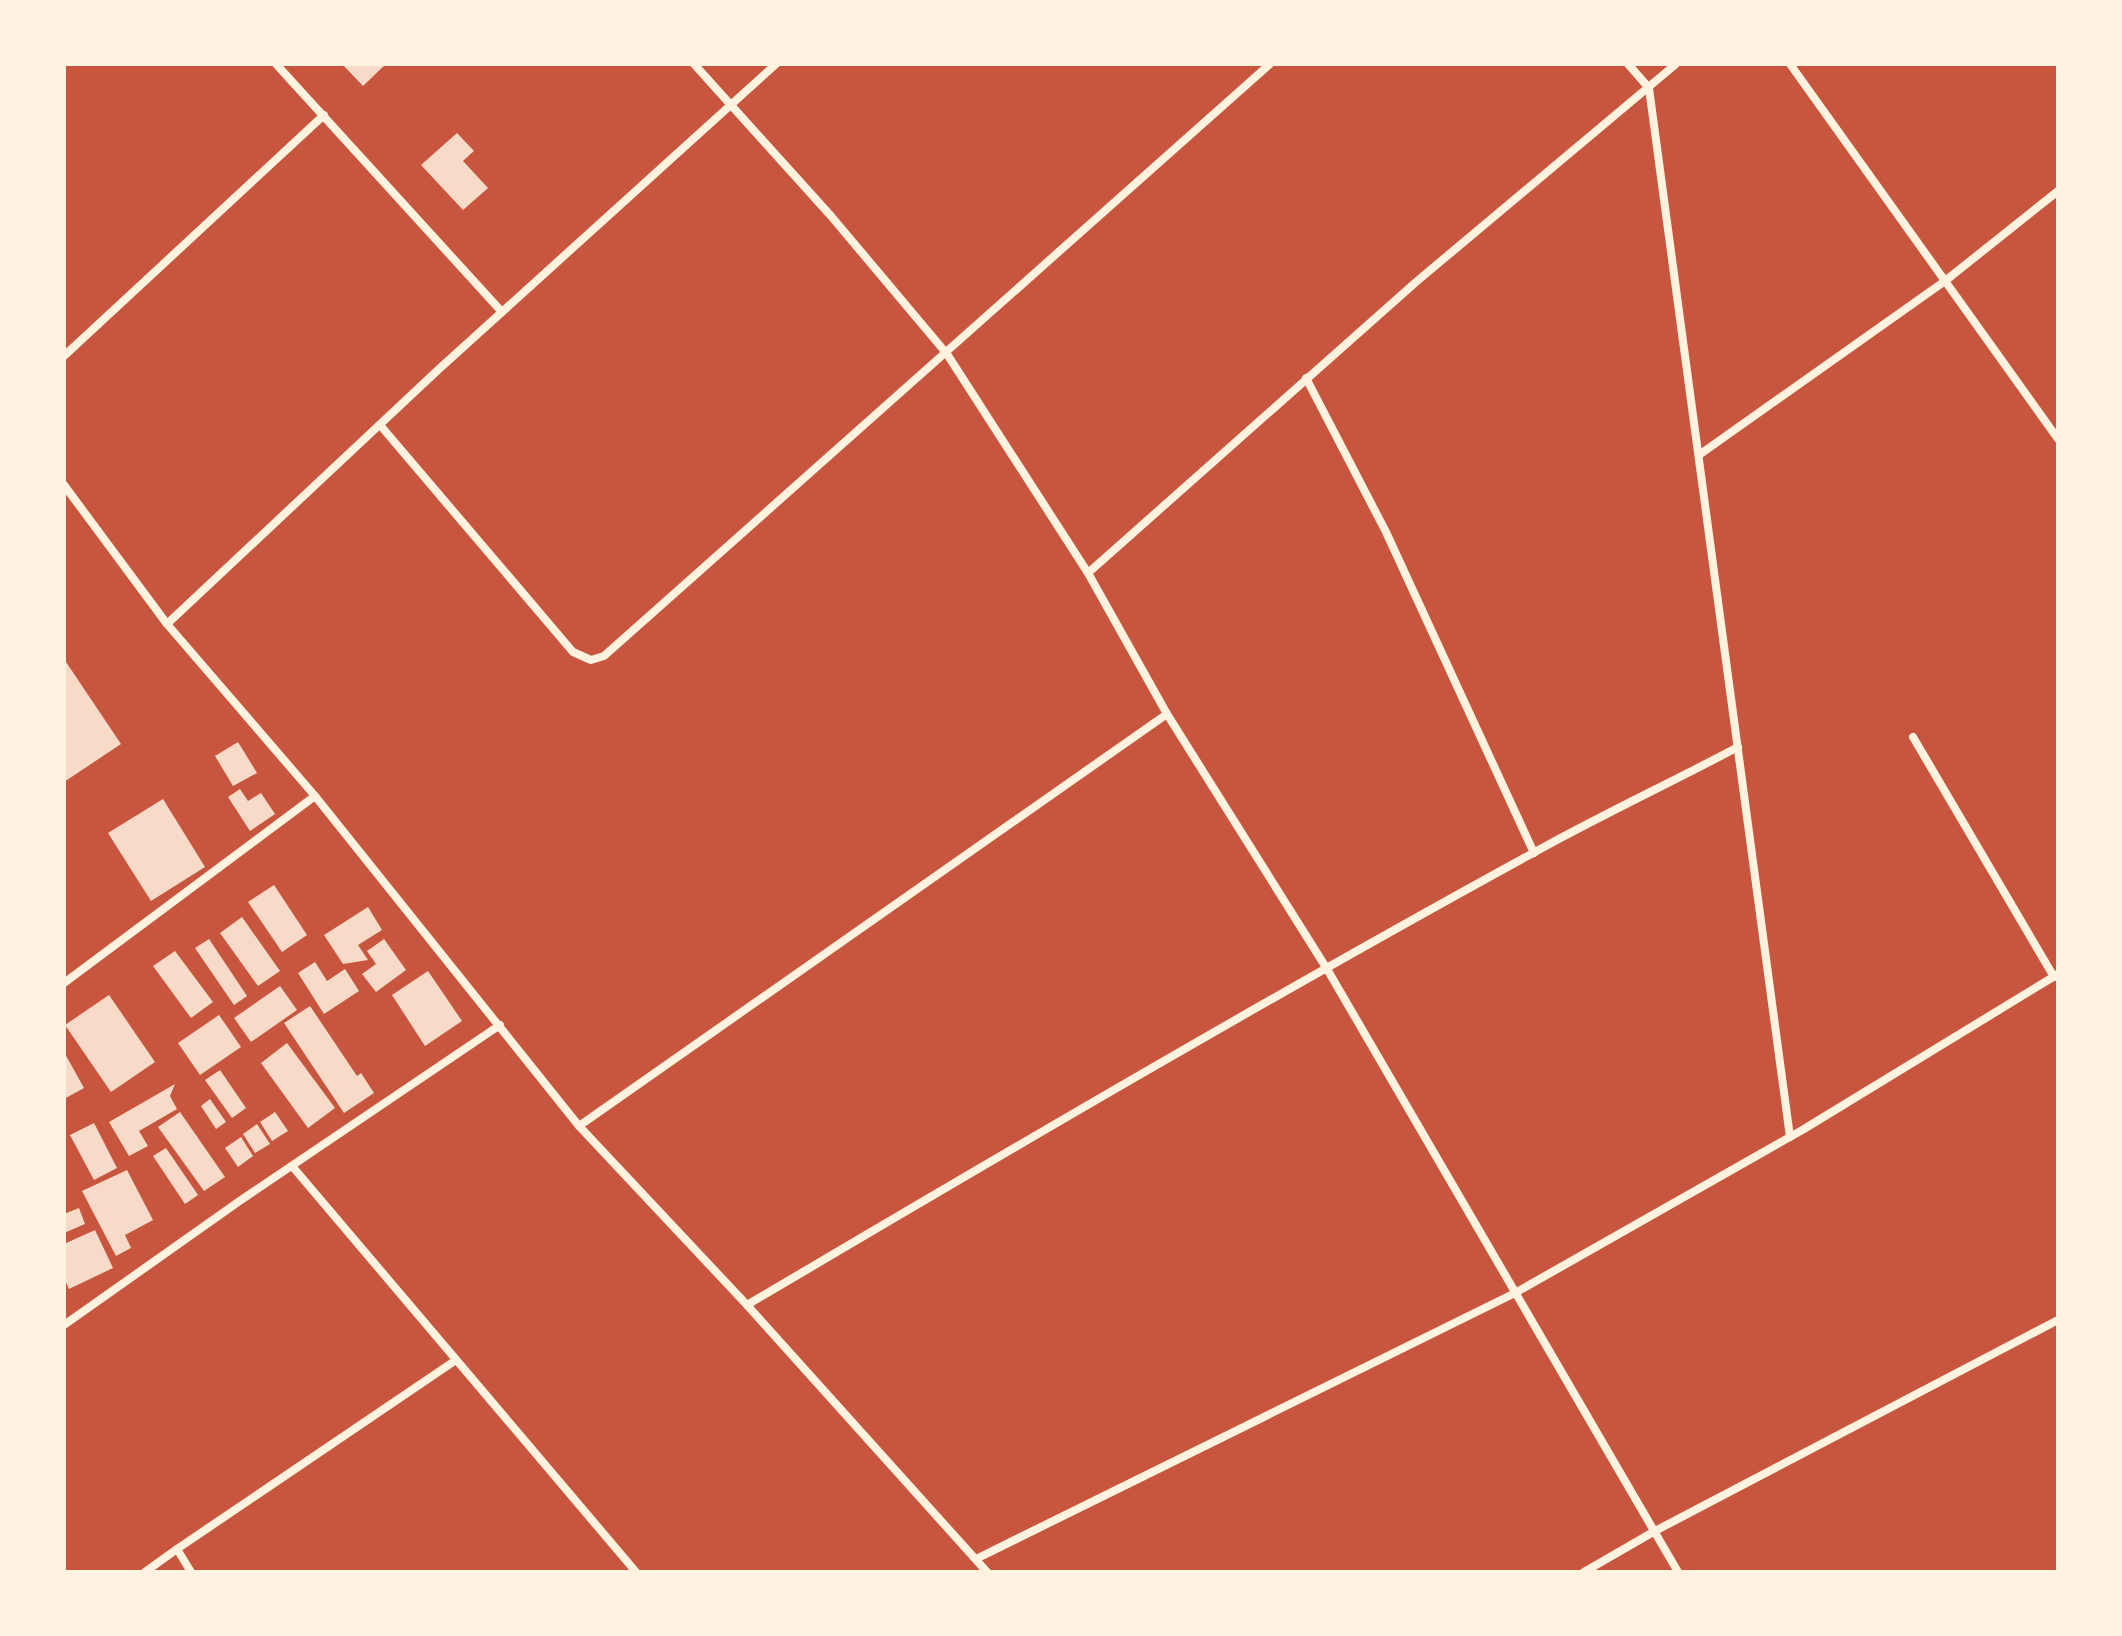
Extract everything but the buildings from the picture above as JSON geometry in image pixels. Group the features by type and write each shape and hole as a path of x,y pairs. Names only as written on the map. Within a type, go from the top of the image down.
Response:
{"street":[{"path":"276,64 502,312"},
{"path":"694,64 831,216 947,354 1088,573 1167,714 1327,969 1678,1572"},
{"path":"167,624 502,312 776,64"},
{"path":"380,425 573,652 591,660 604,656 1270,64"},
{"path":"1628,64 1649,88 1790,1137"},
{"path":"1088,573 1416,282 1676,64"},
{"path":"1790,64 2058,439"},
{"path":"64,356 324,115"},
{"path":"1699,455 1945,281 2058,191"},
{"path":"1306,378 1386,532 1534,853"},
{"path":"64,485 167,624 315,796 579,1126 747,1305 987,1572"},
{"path":"579,1126 1167,714"},
{"path":"976,1559 1515,1293 1790,1137 2056,975 1913,737"},
{"path":"747,1305 1095,1100 1327,969 1534,853 1738,747"},
{"path":"64,983 315,796"},
{"path":"64,1309 67,1322 500,1025"},
{"path":"292,1166 636,1572"},
{"path":"1584,1572 1655,1531 2058,1320"},
{"path":"145,1572 456,1360"},
{"path":"177,1549 191,1572"}]}
